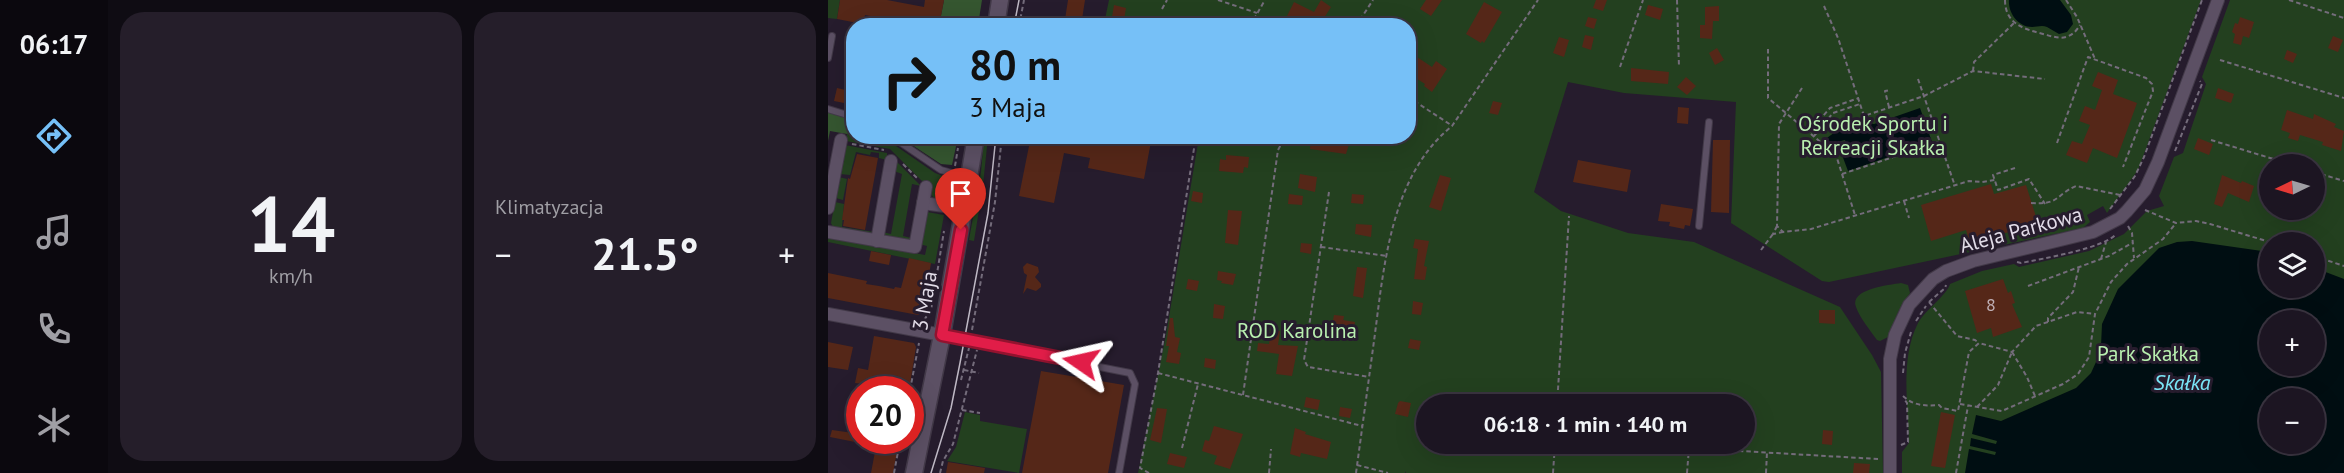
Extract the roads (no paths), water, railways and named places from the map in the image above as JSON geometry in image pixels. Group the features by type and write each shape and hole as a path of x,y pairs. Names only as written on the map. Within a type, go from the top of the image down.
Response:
{"street":[{"path":"997,18 1000,0"},
{"name":"Aleja Parkowa","path":"1890,473 1890,359 1895,335 1909,305 1933,279 1946,271 1973,261 2087,234 2120,218 2145,190 2158,162 2218,0"},
{"path":"828,208 841,140"},
{"name":"3 Maja","path":"914,473 942,335 971,178 975,144"},
{"path":"877,240 893,157"},
{"path":"828,232 915,247 924,185"},
{"path":"923,203 965,209"},
{"path":"828,314 942,335"}],"lane":[{"path":"828,58 832,36"},
{"path":"828,109 846,115"},
{"path":"1699,226 1709,122"},
{"path":"902,144 941,171 971,178"},
{"path":"942,335 993,343 998,347 1130,373 1135,384 1119,473"}],"water":[{"path":"2009,0 2060,0 2071,15 2073,24 2067,32 2059,34 2045,26 2022,25 2010,10"},
{"path":"1920,108 1932,142 1848,171 1842,155 1849,152 1845,140 1830,144 1824,140 1852,120 1874,124"},
{"name":"Skałka","path":"2192,241 2259,251 2259,298 2325,298 2325,272 2344,279 2344,473 1965,473 1969,449 1995,455 1996,452 1970,446 1971,438 1996,444 1997,441 1972,434 1976,415 2001,421 2076,388 2091,373 2101,346 2102,324 2118,289 2159,248 2177,242"}],"tram line":[{"path":"1016,18 1019,0"},
{"path":"931,473 951,408 960,363 988,213 995,144"}],"park label":[{"name":"Ośrodek Sportu i Rekreacji Skałka","path":"1873,136"},
{"name":"ROD Karolina","path":"1297,331"},
{"name":"Park Skałka","path":"2148,354"}]}
